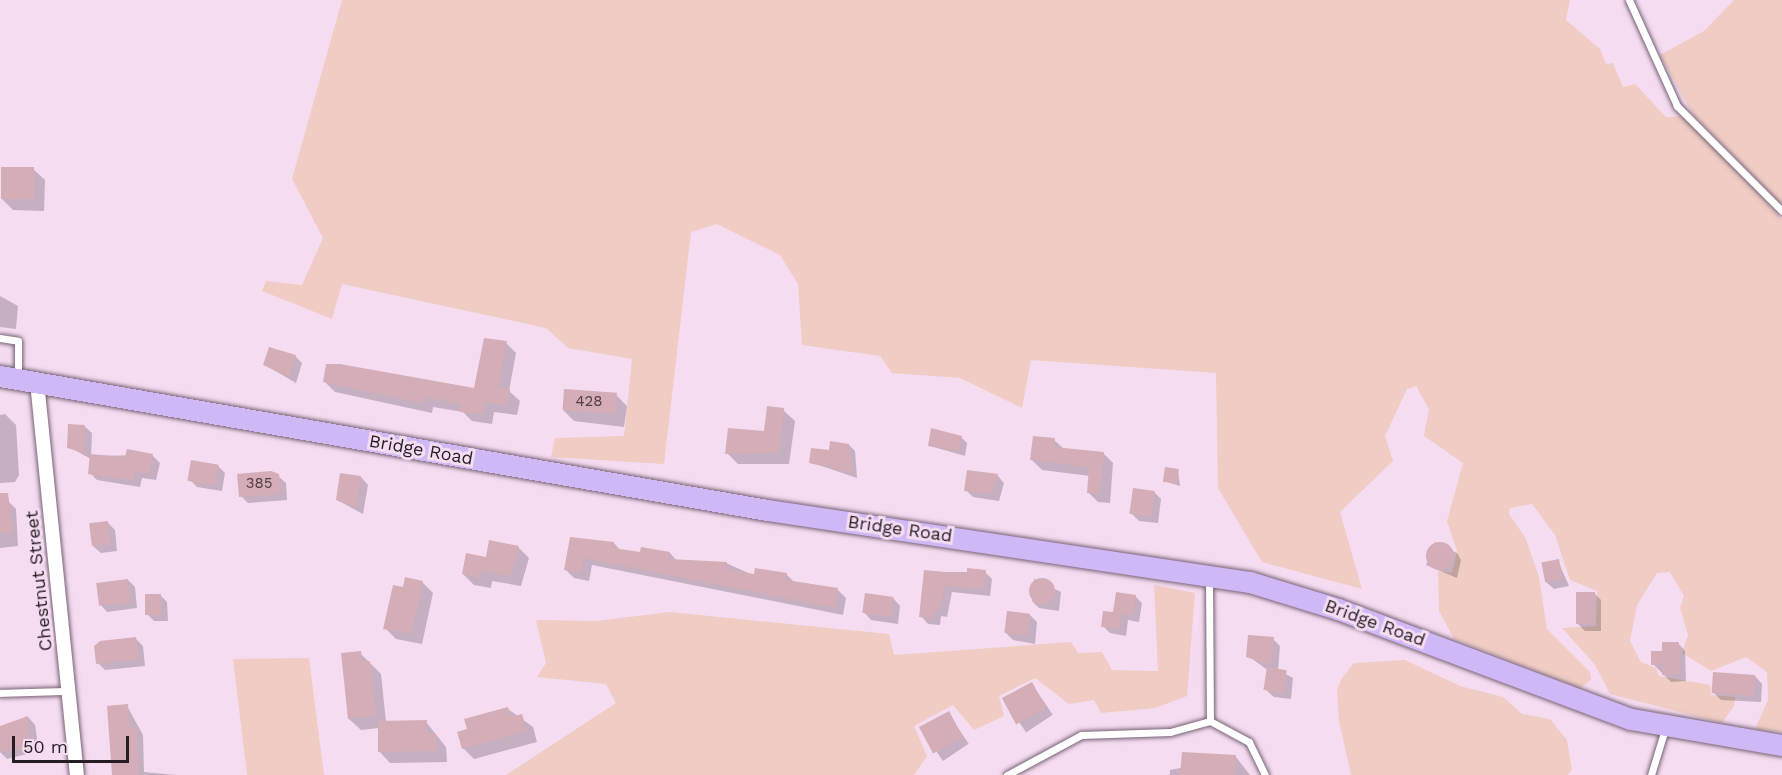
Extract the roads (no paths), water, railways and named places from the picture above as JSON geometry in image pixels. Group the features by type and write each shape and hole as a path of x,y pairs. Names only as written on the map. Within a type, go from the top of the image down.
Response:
{"main road":[{"name":"Bridge Road","path":"18,379 767,510 1210,574 1338,609 1530,685 1665,728 1782,746"}],"street":[{"name":"Chestnut Street","path":"18,379 69,691 77,775"}],"lane":[{"path":"1629,0 1677,106 1782,211"},
{"path":"0,338 18,341 18,379"},
{"path":"1210,574 1210,721"},
{"path":"0,693 69,691"},
{"path":"1007,775 1046,750 1088,733 1170,732 1210,721 1249,742 1265,775"},
{"path":"1651,775 1665,728"}]}
